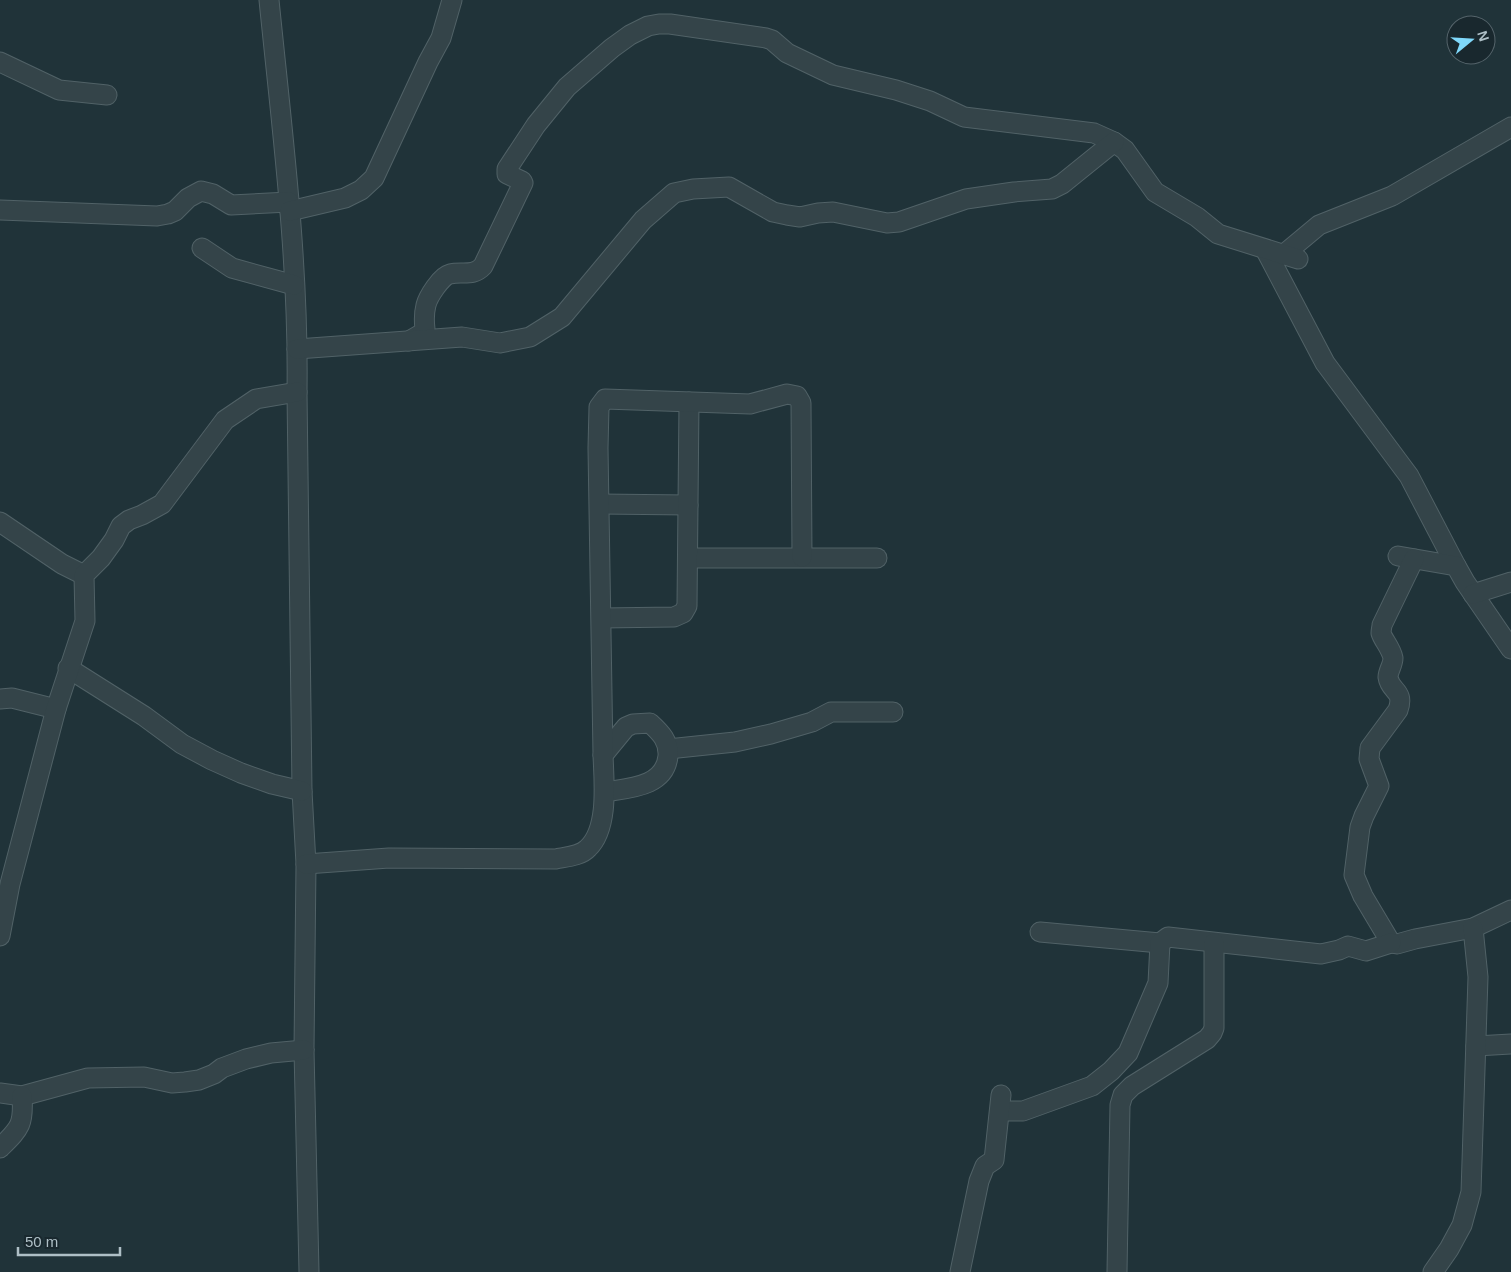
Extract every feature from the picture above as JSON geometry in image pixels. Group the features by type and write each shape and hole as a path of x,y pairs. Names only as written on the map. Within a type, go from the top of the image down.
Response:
{"street":[{"path":"269,0 290,206 297,350 302,791 306,864 304,1050 309,1272"},
{"path":"0,210 157,216 175,211 188,198 201,191 213,194 231,205 290,206 345,198 361,190 374,178 441,38 452,0"},
{"path":"409,341 421,334 425,329 426,303 439,282 446,275 452,273 474,273 484,266 523,183 507,174 508,169 536,125 567,87 612,48 630,35 648,26 659,24 766,38 772,40 787,53 833,75 896,90 930,101 964,117 1094,133 1114,142 1125,150 1155,192 1197,217 1218,234 1282,255"},
{"path":"0,62 59,90 107,95"},
{"path":"1282,255 1320,225 1392,196 1511,127"},
{"path":"297,350 462,337 500,343 530,337 562,317 643,220 674,193 693,189 729,187 774,212 787,215 800,217 833,212 887,223 899,222 966,199 1052,188 1062,184 1114,142"},
{"path":"202,248 232,268 294,285"},
{"path":"1282,255 1325,363 1409,476 1456,566 1511,649"},
{"path":"0,936 10,884 56,709 85,621 84,575 101,558 121,526 129,520 162,504 226,420 256,399 297,392"},
{"path":"306,864 388,858 556,859 573,856 588,850 598,836 605,792 598,407 605,399 750,404 786,394 797,396 801,403 802,558"},
{"path":"602,618 674,617 683,613 687,606 689,402"},
{"path":"600,504 688,505"},
{"path":"0,522 62,564 84,575"},
{"path":"1391,943 1363,896 1354,875 1360,826 1379,786 1369,759 1370,748 1398,710 1400,704 1400,697 1388,676 1393,660 1389,646 1381,633 1382,624 1406,557 1456,566"},
{"path":"688,558 877,558"},
{"path":"1473,594 1511,582"},
{"path":"68,668 144,716 182,744 212,760 272,784 302,791"},
{"path":"0,699 12,698 56,709"},
{"path":"668,749 735,742 771,734 812,722 831,712 893,712"},
{"path":"603,755 626,727 633,724 650,723 662,734 668,749 667,765 661,775 649,783 605,792"},
{"path":"1040,932 1160,943 1168,937 1321,954 1348,946 1366,951 1391,943 1396,944 1472,928 1511,910"},
{"path":"1433,1272 1462,1226 1471,1192 1478,977 1472,928"},
{"path":"960,1272 979,1181 985,1166 994,1160 1001,1103 1022,1110 1092,1086 1128,1054 1158,983 1160,943"},
{"path":"1117,1272 1120,1104 1123,1095 1132,1086 1207,1039 1212,1033 1214,1028 1214,943"},
{"path":"1476,1046 1511,1044"},
{"path":"0,1093 22,1096 88,1078 144,1077 172,1083 199,1080 214,1074 222,1068 246,1059 304,1050"},
{"path":"1111,1071 1127,1091"},
{"path":"0,1148 17,1131 23,1114 22,1096"}]}
